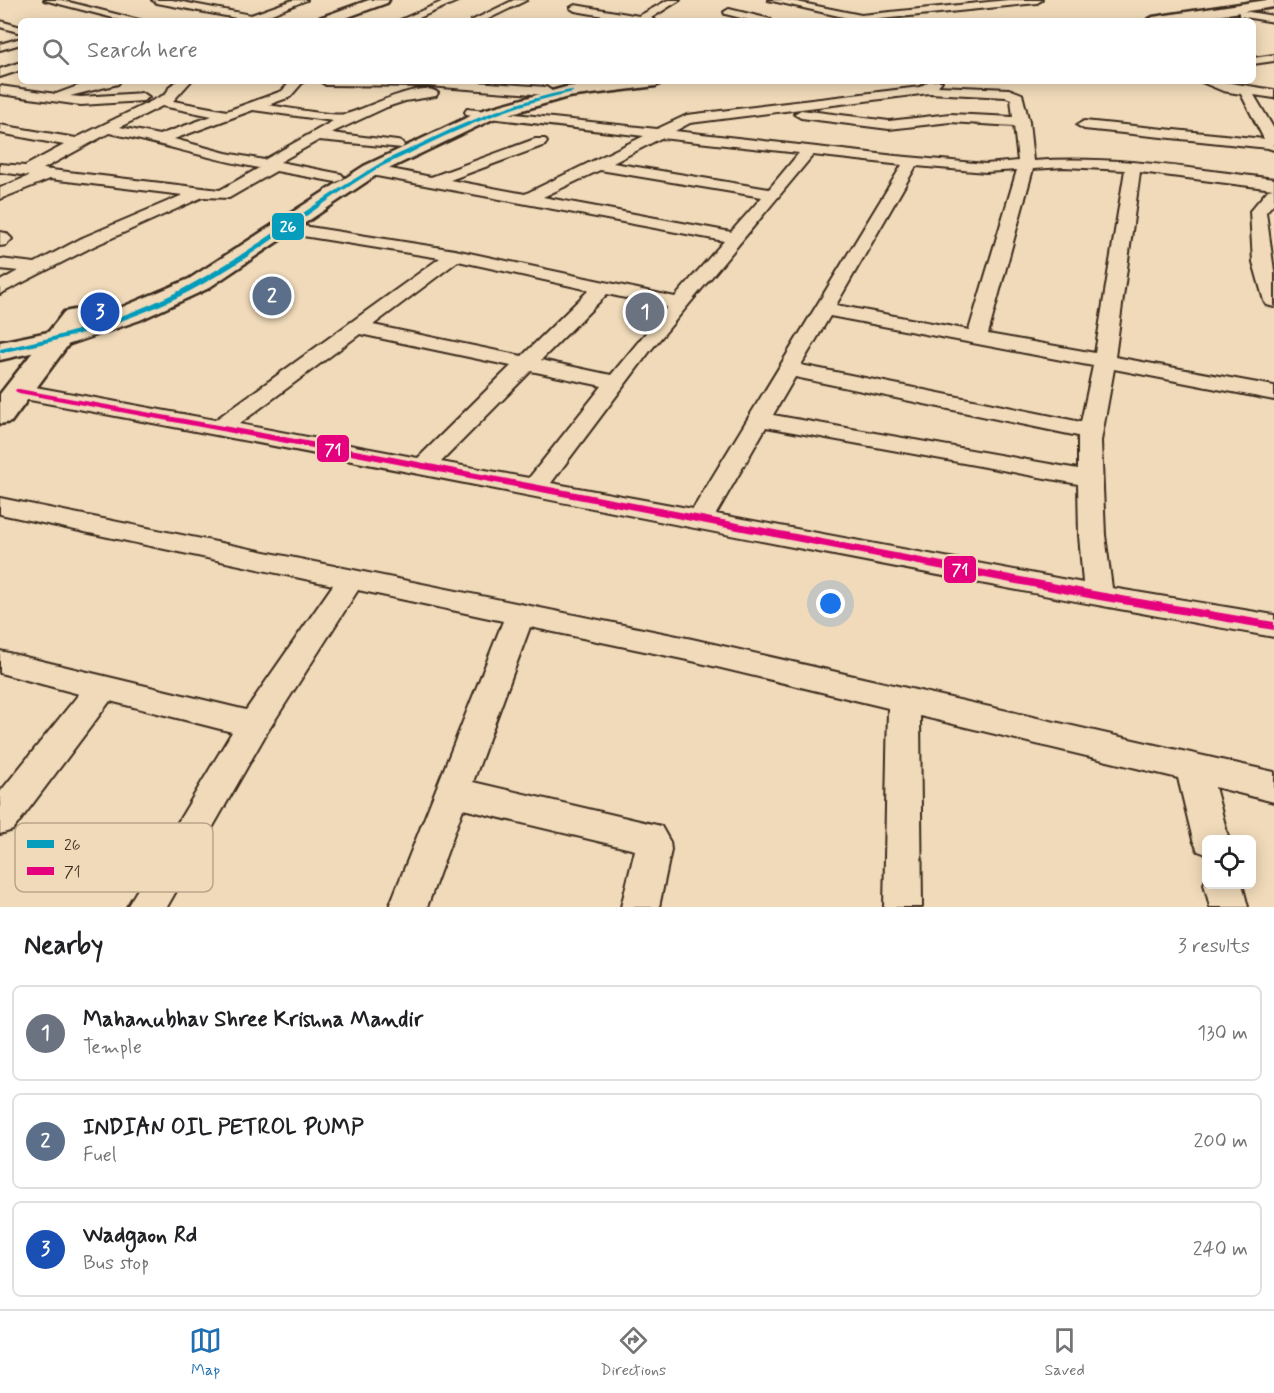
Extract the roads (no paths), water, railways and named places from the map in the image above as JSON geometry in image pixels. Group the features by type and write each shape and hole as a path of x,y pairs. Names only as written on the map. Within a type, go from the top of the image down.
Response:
{"main road":[{"path":"332,18 382,0"},
{"path":"1173,18 1274,3"},
{"path":"1218,18 1274,9"},
{"path":"0,337 67,328 130,314 198,284 371,170 505,100 583,84"},
{"path":"0,351 67,328 173,279 336,177 398,145 480,113 545,96 617,84"},
{"path":"0,415 67,328"}],"street":[{"path":"49,0 126,18"},
{"path":"64,4 79,0"},
{"path":"152,1 252,18 302,0"},
{"path":"410,18 455,0"},
{"path":"483,18 522,0"},
{"path":"592,0 575,8 636,18"},
{"path":"644,18 675,0"},
{"path":"772,0 861,18 1029,0"},
{"path":"915,0 956,9 978,17"},
{"path":"808,7 834,2"},
{"path":"204,9 225,3"},
{"path":"105,13 125,8"},
{"path":"729,12 754,18"},
{"path":"1243,14 1274,19"},
{"path":"0,24 18,30"},
{"path":"0,30 18,31"},
{"path":"0,47 18,42"},
{"path":"1256,61 1274,58"},
{"path":"1256,61 1274,64"},
{"path":"0,73 18,67"},
{"path":"51,97 98,84"},
{"path":"26,172 172,96 174,89 181,84"},
{"path":"160,140 253,107 286,94 303,84"},
{"path":"0,168 223,195 316,135 348,119 403,97 440,91 459,84 546,91"},
{"path":"1218,84 1274,94"},
{"path":"527,199 690,118 763,110 932,85 1016,95 1022,122 1026,166 977,337"},
{"path":"0,90 93,101 143,97"},
{"path":"1084,125 1274,144 1268,118 1245,90"},
{"path":"160,102 228,116"},
{"path":"253,107 348,119"},
{"path":"763,110 889,125 950,118 1022,122"},
{"path":"480,113 809,151 986,168 1064,163 1132,166 1274,184"},
{"path":"0,129 78,143"},
{"path":"110,129 224,157 336,177"},
{"path":"316,135 398,145"},
{"path":"431,182 540,142"},
{"path":"535,487 615,382 809,151"},
{"path":"700,519 912,160"},
{"path":"598,165 772,194"},
{"path":"1099,596 1092,535 1090,431 1103,362 1132,166"},
{"path":"371,170 735,238"},
{"path":"0,194 47,174"},
{"path":"0,288 35,268 200,193"},
{"path":"1274,193 1258,211 1262,262 1274,302"},
{"path":"284,228 455,255 680,304"},
{"path":"0,237 3,239 0,241"},
{"path":"219,428 455,255"},
{"path":"0,264 35,268"},
{"path":"423,466 603,286"},
{"path":"824,309 1274,393"},
{"path":"356,327 615,382"},
{"path":"789,369 1090,431"},
{"path":"19,391 535,487 1099,596 1274,626"},
{"path":"759,419 1090,479"},
{"path":"0,506 692,650 1274,787"},
{"path":"196,823 254,726 351,579"},
{"path":"408,907 520,614"},
{"path":"0,662 254,726"},
{"path":"0,819 102,688"},
{"path":"903,907 904,700"},
{"path":"1192,767 1210,835"},
{"path":"452,792 648,837 652,842 653,850 640,907"},
{"path":"1224,889 1229,907"},
{"path":"146,907 155,892"}],"place":[{"name":"INDIAN OIL PETROL PUMP","path":"272,296"},
{"name":"Wadgaon Rd","path":"100,312"},
{"name":"Mahanubhav Shree Krishna Mandir","path":"645,312"}]}
